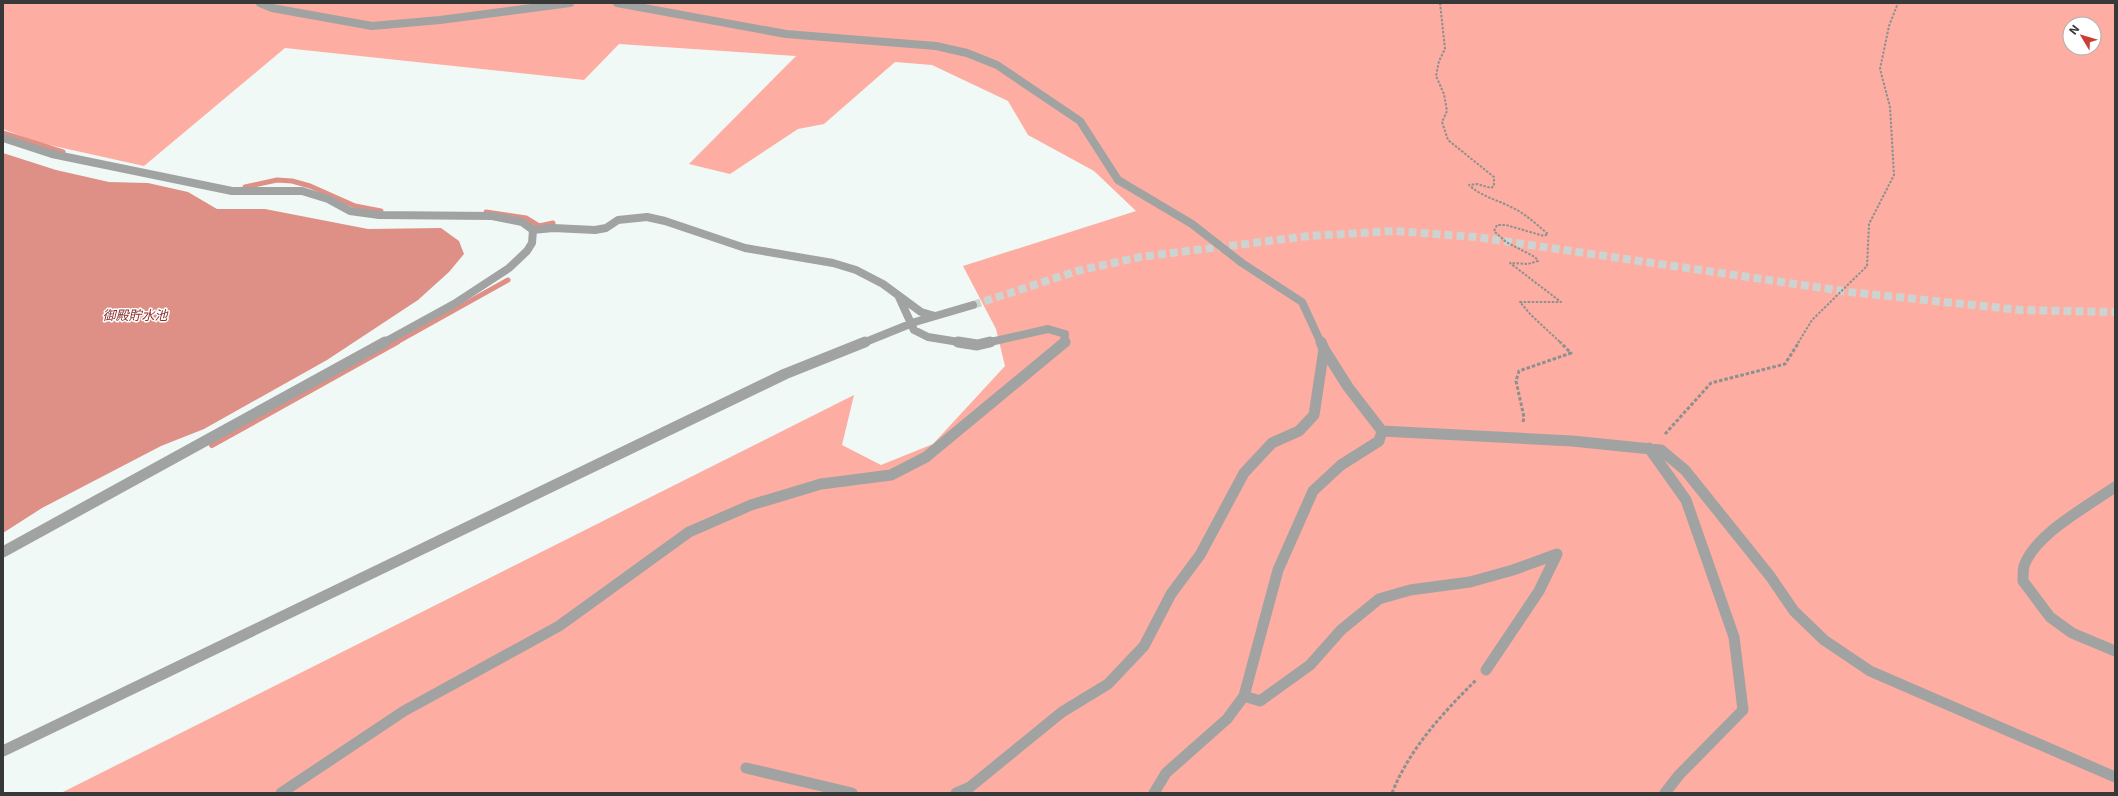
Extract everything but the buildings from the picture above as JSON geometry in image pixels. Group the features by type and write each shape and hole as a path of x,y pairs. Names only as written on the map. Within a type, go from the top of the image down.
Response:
{"street":[{"path":"260,3 272,8 372,26 440,20 570,3"},
{"path":"617,3 786,34 936,46 967,53 997,65 1026,83 1080,121 1118,180 1192,224 1242,263 1257,271 1302,302 1324,348 1348,386 1382,431 1572,441 1661,450 1685,470 1770,576 1794,611 1824,640 1870,671 2115,777"},
{"path":"3,138 52,154 232,191 302,190 328,199 350,211 379,216 492,216 522,222 533,230 553,228 595,230 606,228 618,220 647,217 665,221 745,248 844,267 883,284 921,312 936,316"},
{"path":"3,552 454,304 498,277 519,258 532,243 533,230"},
{"path":"281,793 404,711 559,626 689,532 751,505 820,484 891,475 926,457 1065,342 1065,334 1048,329 977,344 928,336 914,330 899,297"},
{"path":"3,751 785,374 915,322 973,305"},
{"path":"956,793 970,787 1062,712 1108,684 1144,646 1171,594 1200,555 1244,473 1272,444 1299,431 1314,414 1324,348"},
{"path":"1154,793 1166,773 1227,719 1244,696 1278,570 1313,491 1341,465 1379,441 1382,431"},
{"path":"1649,448 1686,500 1734,637 1743,710 1679,774 1665,793"},
{"path":"2115,487 2062,524 2036,545 2024,566 2023,581 2050,618 2072,633 2115,651"},
{"path":"1244,696 1260,701 1310,665 1341,630 1379,599 1410,590 1470,582 1513,570 1557,554 1539,591 1486,670"},
{"path":"746,768 852,793"}],"path":[{"path":"1440,3 1445,48 1444,54 1439,61 1436,76 1444,94 1447,111 1442,122 1448,140 1467,157 1494,177 1494,186 1491,188 1478,184 1469,185 1475,191 1491,200 1512,206 1548,234 1544,236 1506,225 1497,225 1494,230 1506,242 1534,257 1538,261 1532,264 1520,262 1510,263 1561,302 1520,302 1525,309 1559,339 1572,353 1519,371 1516,381 1524,417 1524,439"},
{"path":"1649,448 1673,427 1711,383 1785,364 1812,320 1867,266 1869,224 1894,175 1890,107 1880,69 1889,26 1898,3"},
{"path":"1392,793 1394,785 1421,739 1446,709 1486,670"}],"shaded area":[{"path":"3,3 2115,3 2115,793 61,793 854,395 842,445 881,465 933,444 1005,366 996,329 963,266 1136,211 1094,171 1028,135 1008,101 932,65 895,62 824,124 798,129 730,174 689,164 796,56 619,44 584,80 285,48 144,166 36,142 3,129"}],"water":[{"name":"御殿貯水池","path":"3,153 56,170 109,182 148,183 188,192 217,209 265,209 368,229 441,228 459,241 464,254 449,272 418,300 327,360 204,429 161,446 42,508 3,533"}],"waterway":[{"path":"3,133 63,152"},
{"path":"245,187 277,180 292,181 310,186 355,206 381,211"},
{"path":"486,212 526,218 539,226 553,223"},
{"path":"395,343 508,280"},
{"path":"212,445 397,342"}],"tunnel":[{"path":"973,305 1077,271 1140,257 1309,236 1395,231 1476,237 1850,292 2020,310 2115,312"}]}
